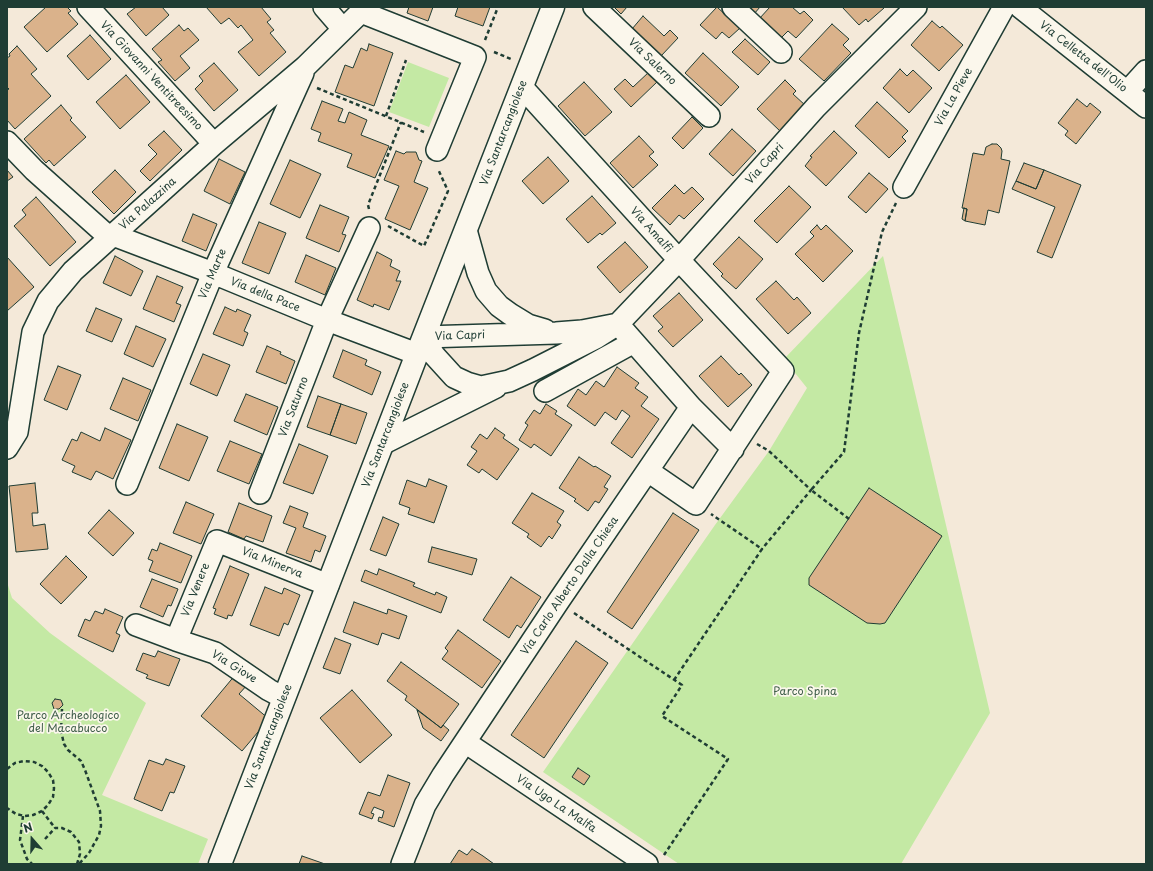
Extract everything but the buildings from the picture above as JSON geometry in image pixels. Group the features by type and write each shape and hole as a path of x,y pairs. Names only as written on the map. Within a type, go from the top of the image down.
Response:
{"main road":[{"name":"Via Santarcangiolese","path":"220,864 420,345 553,7"}],"street":[{"name":"Via Giovanni Ventitreesimo","path":"88,7 214,144"},
{"path":"324,7 343,29"},
{"name":"Via Salerno","path":"594,7 709,116"},
{"path":"733,7 781,52"},
{"name":"Via Capri","path":"382,444 596,338 622,320 679,260 816,107 916,7"},
{"name":"Via La Pieve","path":"904,187 1004,7"},
{"name":"Via Celletta dell'Olio","path":"1020,7 1146,107"},
{"name":"Via Palazzina","path":"7,448 17,432 33,332 48,301 73,270 214,144 309,77 343,29 364,10"},
{"path":"364,10 478,52 434,150"},
{"path":"1127,92 1146,71"},
{"name":"Via Marte","path":"127,484 213,273 309,77"},
{"name":"Via Amalfi","path":"522,87 679,260 783,371 738,442"},
{"path":"7,142 34,170 111,236"},
{"name":"Via Saturno","path":"260,493 327,320 371,223"},
{"name":"Via Capri","path":"466,230 478,273 486,290 499,306 528,325 556,333"},
{"name":"Via della Pace","path":"111,236 213,273 327,320 420,345"},
{"path":"622,320 634,342 691,407 738,442 696,504 648,471"},
{"name":"Via Capri","path":"420,345 582,331 622,320"},
{"path":"545,391 634,342"},
{"name":"Via Capri","path":"420,345 434,355 454,377 481,387 509,381"},
{"name":"Via Carlo Alberto Dalla Chiesa","path":"402,864 425,805 443,775 558,602 691,407"},
{"name":"Via Minerva","path":"217,541 328,585"},
{"name":"Via Venere","path":"176,640 217,541"},
{"name":"Via Giove","path":"136,625 215,653 269,690 284,698"},
{"name":"Via Ugo La Malfa","path":"466,742 655,861"}],"path":[{"path":"498,7 478,52 512,59"},
{"path":"386,116 406,60"},
{"path":"309,77 386,116 401,122 434,150 448,191 424,246 371,223 368,205 401,122"},
{"path":"674,680 762,549 844,452 858,333 882,232 904,187"},
{"path":"738,442 769,452 811,490 849,519"},
{"path":"696,504 762,549"},
{"path":"558,602 682,685 662,716 728,759 655,861"},
{"path":"62,709 61,731 64,744 68,750 81,761 100,811 102,826 99,836 89,853 78,864"},
{"path":"7,769 15,763 24,761 34,762 42,766 48,772 53,780 54,788 53,797 48,805 42,811 33,815 23,816 16,814 7,808"},
{"path":"42,811 55,828"},
{"path":"23,816 20,840 27,859 32,864"},
{"path":"45,839 55,828 62,828 71,832 79,842 80,854 78,864"}],"green space":[{"path":"408,62 449,78 429,127 389,112"},
{"name":"Parco Spina","path":"883,256 990,713 901,864 679,864 543,772 715,525 769,451 807,388 784,359"},
{"name":"Parco Archeologico del Macabucco","path":"7,582 12,598 50,633 146,703 102,795 208,839 198,864 7,864"}]}
